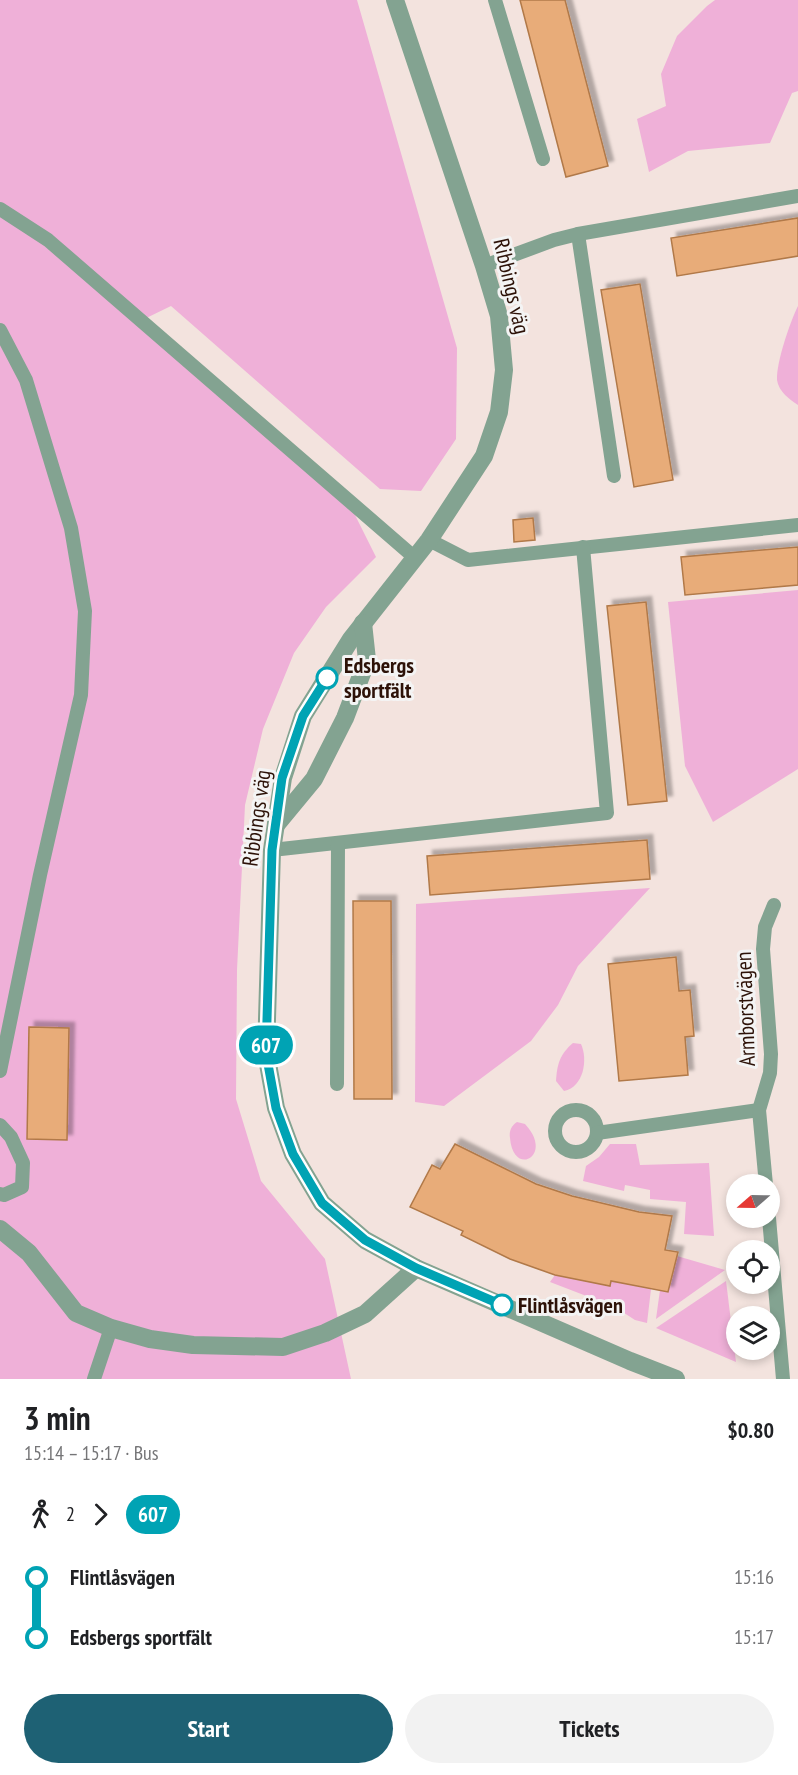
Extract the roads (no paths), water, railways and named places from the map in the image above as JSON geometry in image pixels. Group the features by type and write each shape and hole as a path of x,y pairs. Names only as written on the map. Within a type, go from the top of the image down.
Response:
{"street":[{"name":"Ribbings väg","path":"395,0 499,316 504,370 499,412 484,456 429,540 351,639 303,716 282,778 272,850 266,1053 276,1108 293,1154 322,1203 365,1240 416,1268 676,1379"},
{"path":"275,826 314,779 345,718 368,660 363,623"},
{"path":"0,1229 29,1253 76,1313 111,1328 150,1339 193,1345 283,1347 325,1334 365,1314 416,1268"}],"lane":[{"path":"495,0 543,159"},
{"path":"484,266 554,240 578,234 798,196"},
{"path":"0,209 48,240 414,557"},
{"path":"578,234 614,476"},
{"path":"0,330 27,380 71,528 85,611 81,695 40,875 0,1071"},
{"path":"429,540 468,560 798,525"},
{"path":"272,850 607,813 583,547"},
{"path":"337,1084 338,843"},
{"name":"Armborstvägen","path":"765,1174 759,1110 770,1073 771,1054 763,949 765,927 774,905"},
{"path":"597,1133 759,1110"},
{"path":"0,1125 11,1137 23,1163 22,1188 4,1195 0,1194"},
{"path":"770,1228 783,1379"},
{"path":"94,1379 111,1328"}],"place":[{"name":"Edsbergs sportfält","path":"327,678"},
{"name":"Flintlåsvägen","path":"502,1305"}]}
